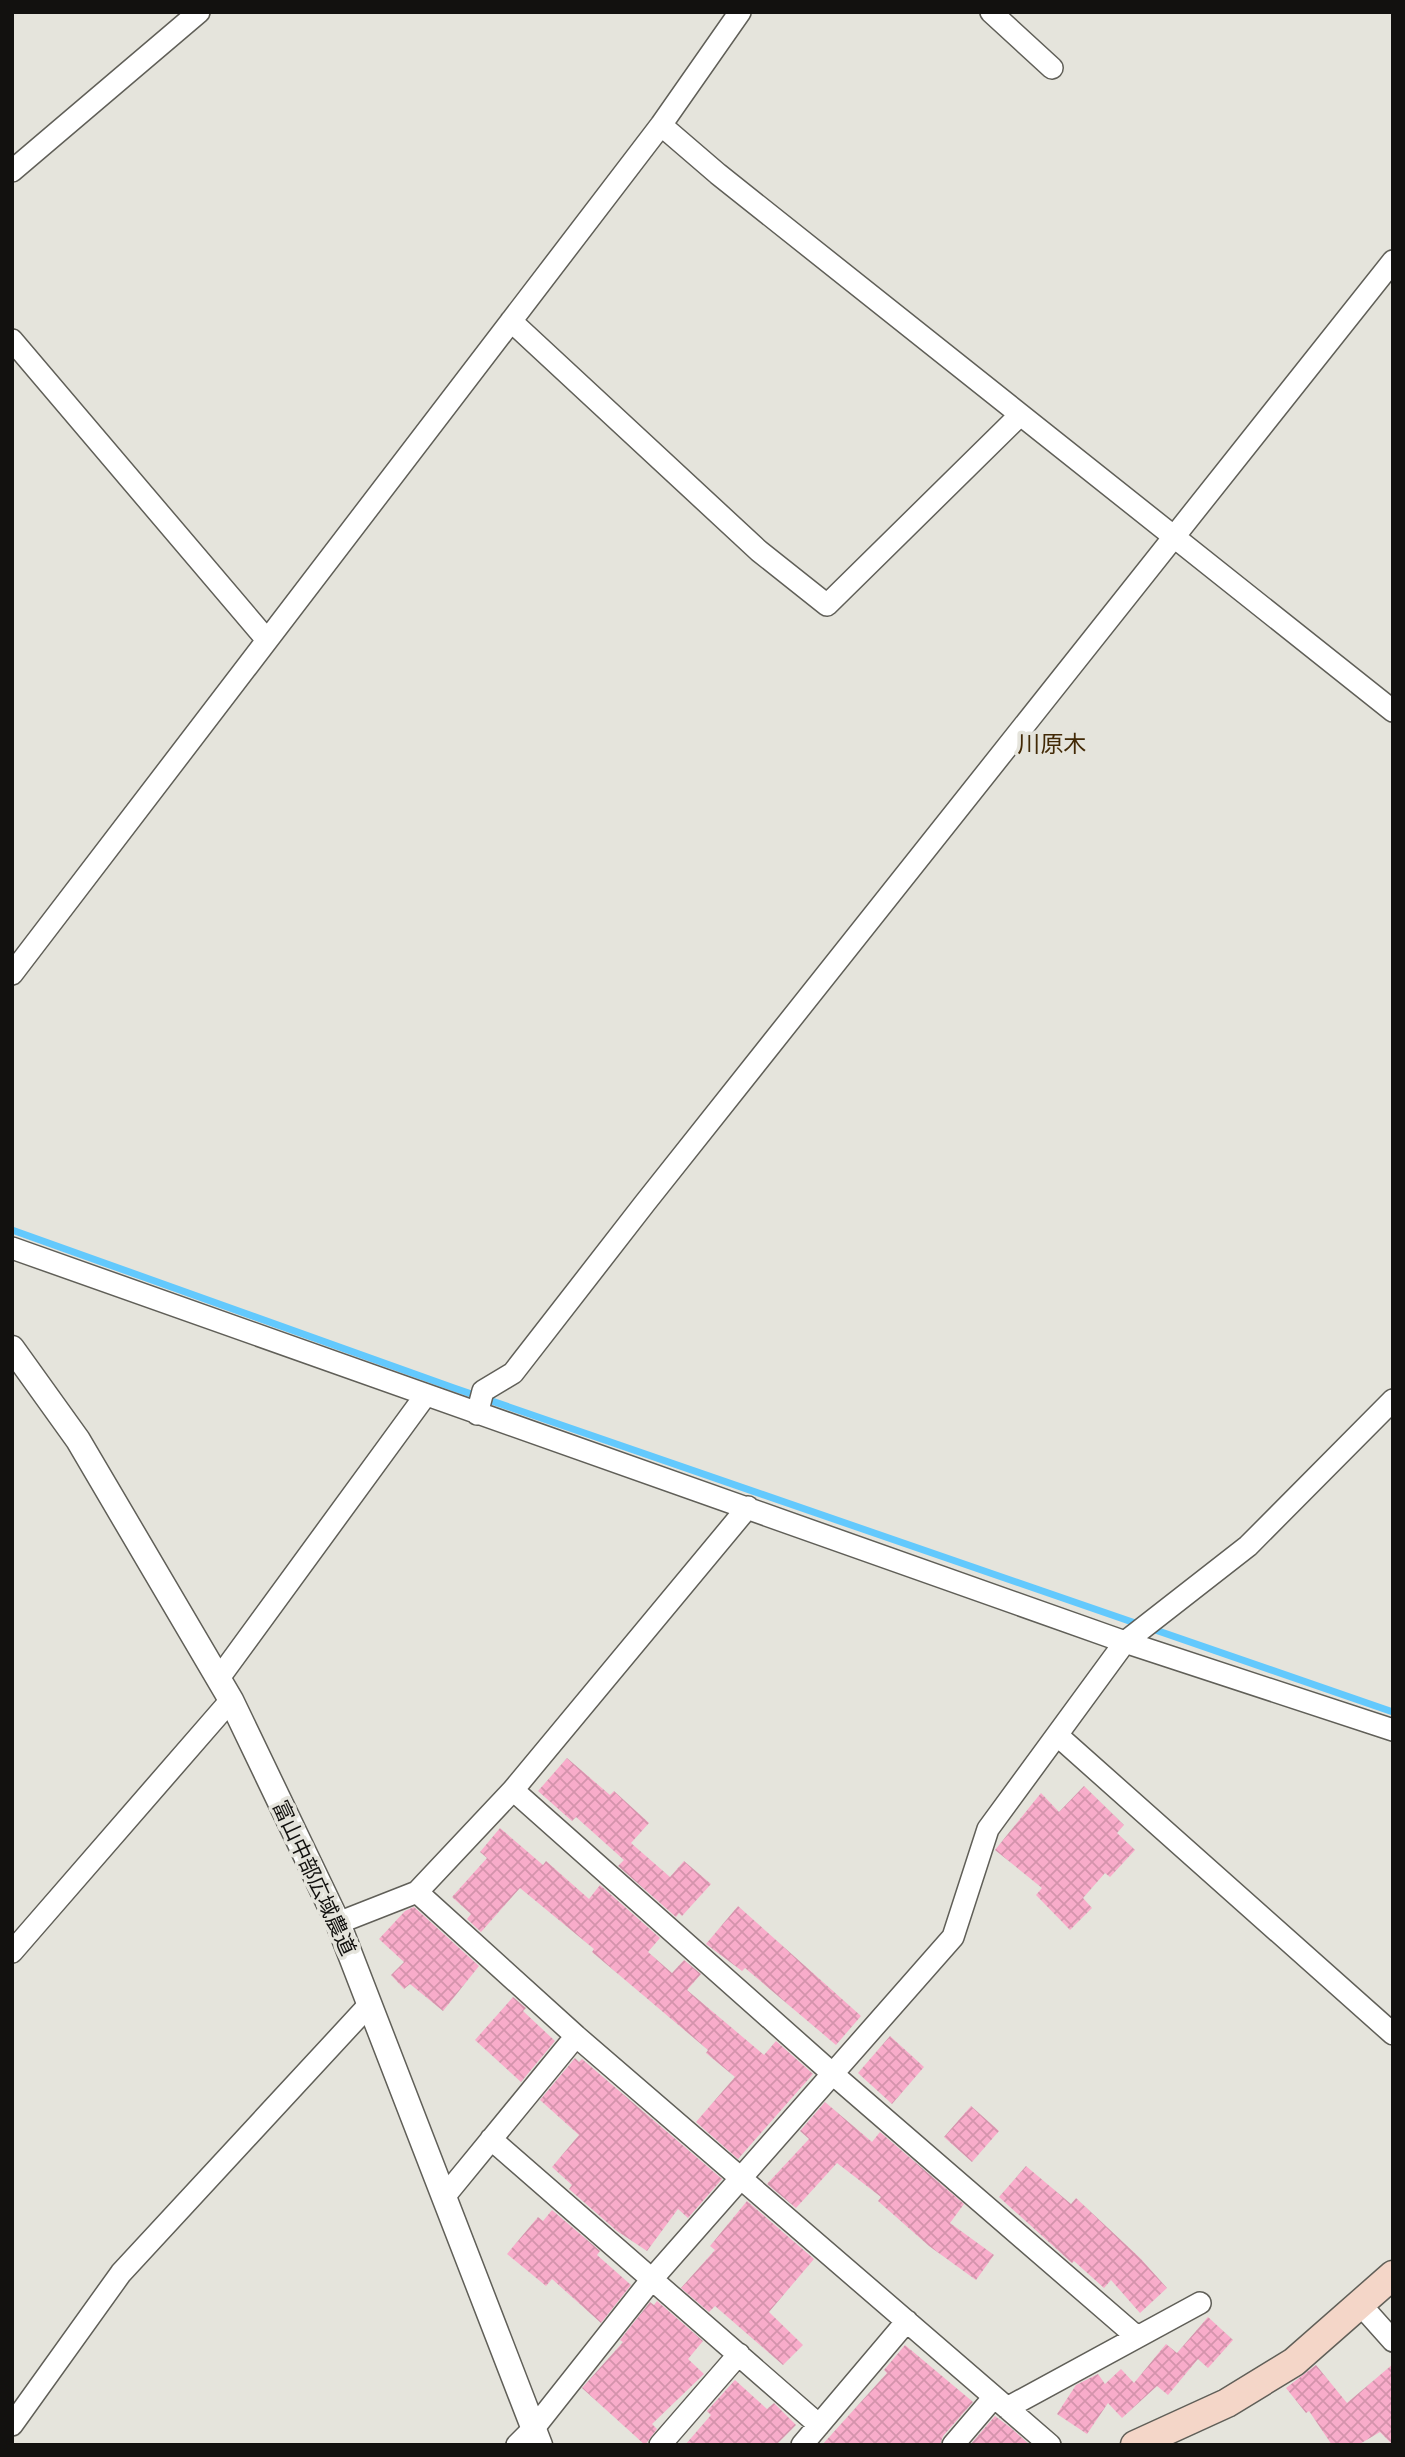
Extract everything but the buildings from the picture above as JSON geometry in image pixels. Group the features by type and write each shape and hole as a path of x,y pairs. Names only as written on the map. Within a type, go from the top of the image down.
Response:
{"main road":[{"path":"1135,2445 1227,2403 1283,2369 1393,2275"}],"street":[{"path":"12,171 200,12"},
{"path":"12,974 661,125 740,12"},
{"path":"991,12 1052,68"},
{"path":"661,125 1393,711"},
{"path":"477,1414 483,1391 513,1373 1393,261"},
{"path":"511,321 759,551 827,605 1020,415"},
{"path":"12,340 267,640"},
{"path":"12,1248 1125,1642 1393,1730"},
{"name":"富山中部広域農道","path":"12,1348 78,1440 219,1678 338,1923 444,2197 530,2439"},
{"path":"219,1678 425,1396"},
{"path":"530,2439 652,2279 953,1937 988,1829 1125,1642 1248,1546 1393,1400"},
{"path":"338,1923 417,1892 513,1790 748,1507"},
{"path":"12,1952 231,1700"},
{"path":"1057,1735 1393,2034"},
{"path":"513,1790 834,2075 1137,2337"},
{"path":"417,1892 576,2036 1049,2445"},
{"path":"12,2425 121,2273 369,2005"},
{"path":"444,2197 576,2036"},
{"path":"491,2139 819,2425"},
{"path":"953,2445 1000,2402 1137,2337 1200,2303"},
{"path":"1360,2304 1393,2341"},
{"path":"802,2445 906,2321"},
{"path":"660,2445 739,2354"}],"waterway":[{"path":"12,1230 454,1388 1393,1712"}],"district":[{"name":"川原木","path":"1052,744"}]}
